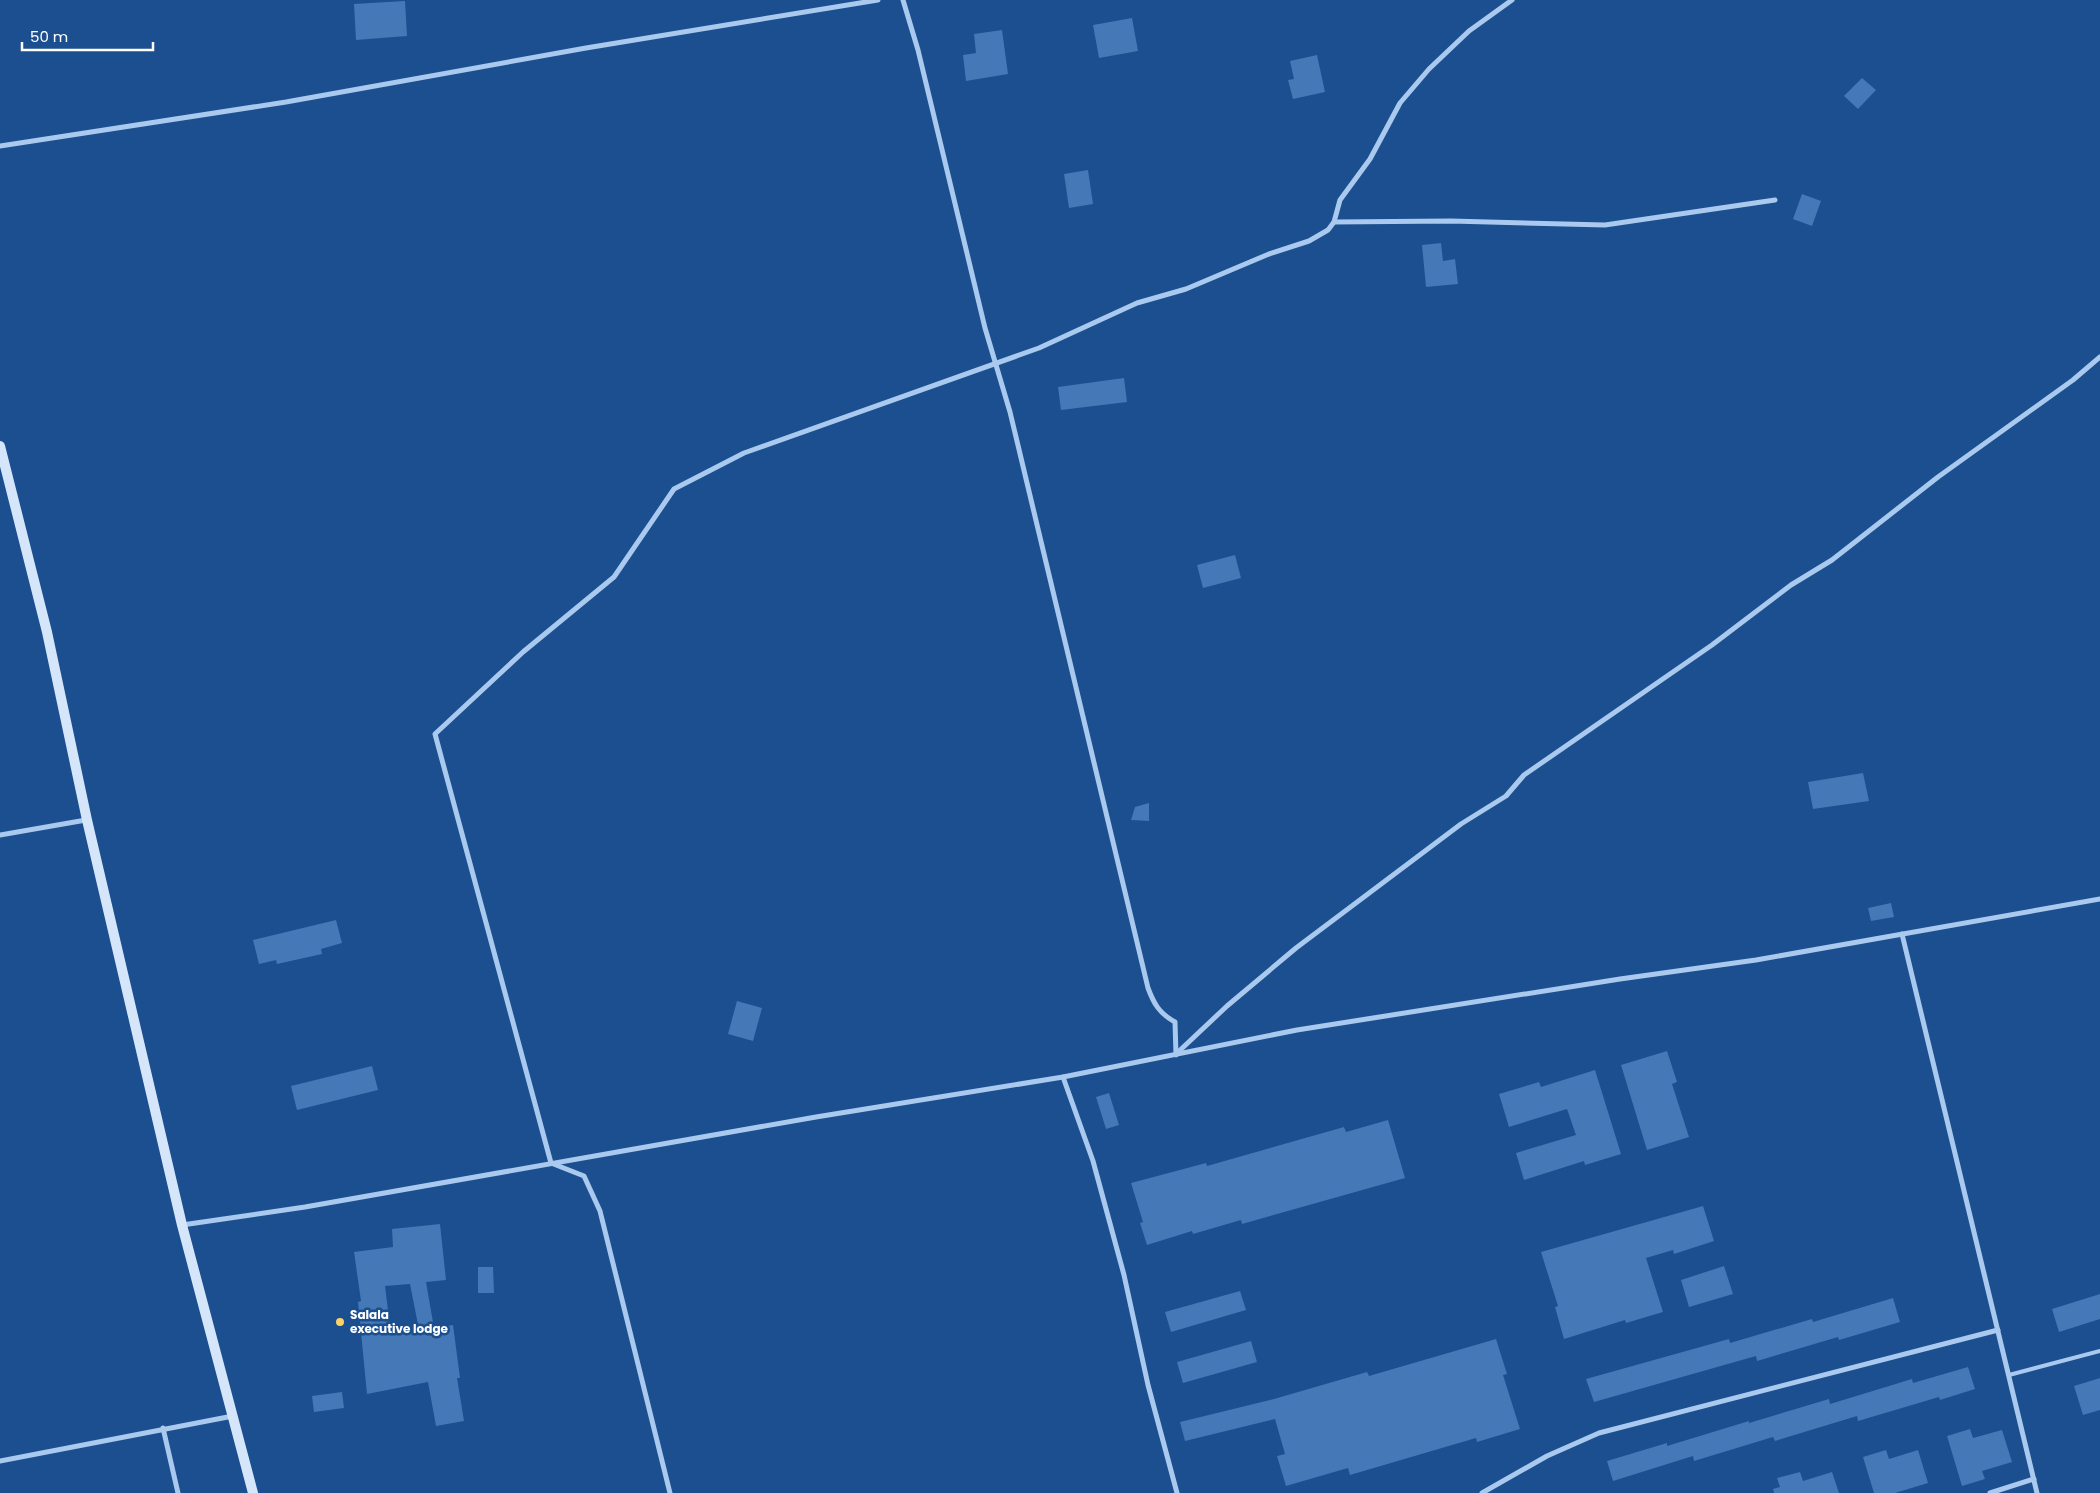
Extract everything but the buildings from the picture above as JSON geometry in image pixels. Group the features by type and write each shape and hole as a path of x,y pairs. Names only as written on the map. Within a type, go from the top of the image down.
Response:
{"main road":[{"path":"0,446 47,632 87,820 182,1225 234,1415 253,1493"}],"street":[{"path":"0,146 286,102 586,48 878,0"},
{"path":"903,0 918,50 985,328 996,362 1080,696 1101,798 1121,870 1148,988 1155,1006 1164,1016 1175,1022 1176,1055"},
{"path":"550,1163 435,734 523,652 614,577 674,489 744,453 1039,348 1137,303 1186,289 1268,254 1309,240 1328,230 1334,222 1340,200 1370,159 1400,103 1429,69 1468,31 1512,0"},
{"path":"1334,222 1451,221 1605,225 1775,200"},
{"path":"1176,1055 1228,1006 1296,948 1461,824 1506,796 1524,775 1712,645 1791,585 1832,560 1938,477 2073,380 2100,357"},
{"path":"0,836 87,820"},
{"path":"182,1225 306,1206 1062,1077 1297,1030 1620,979 1756,960 2100,899"},
{"path":"1902,934 2037,1493"},
{"path":"1062,1077 1093,1161 1124,1275 1148,1385 1177,1493"},
{"path":"550,1163 584,1176 600,1212 670,1493"},
{"path":"1482,1493 1548,1456 1599,1433 1998,1330"},
{"path":"0,1461 234,1415"},
{"path":"163,1428 178,1493"},
{"path":"1990,1493 2034,1479"}],"lane":[{"path":"2009,1375 2100,1351"}],"place":[{"name":"Salala executive lodge","path":"340,1322"}]}
